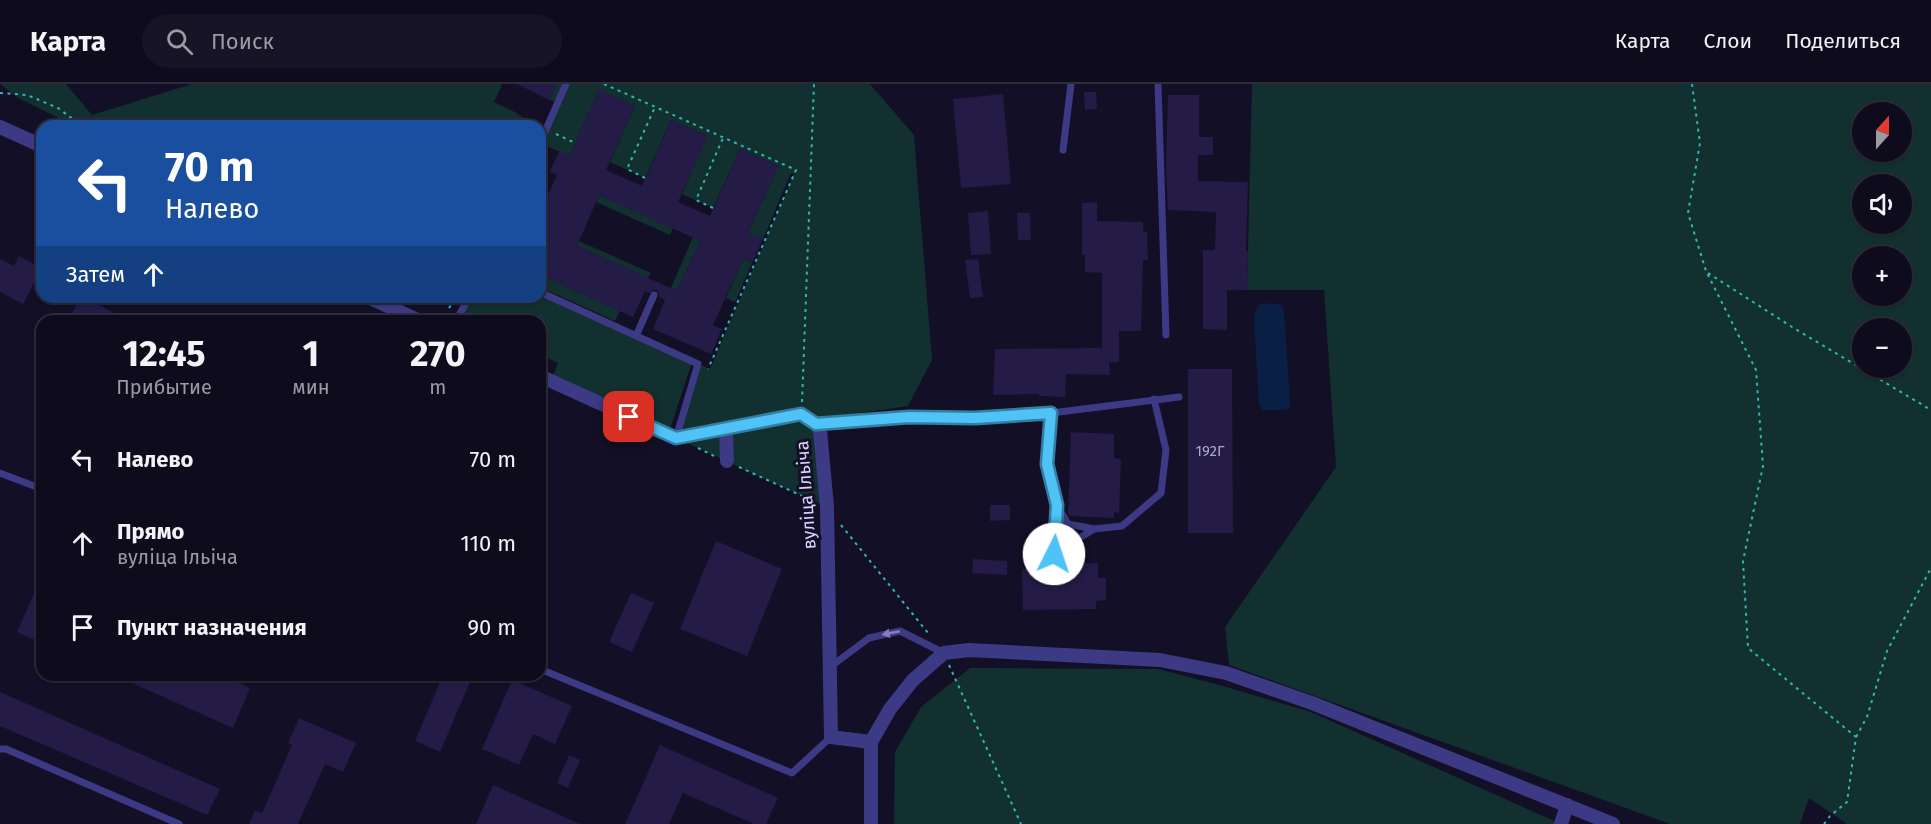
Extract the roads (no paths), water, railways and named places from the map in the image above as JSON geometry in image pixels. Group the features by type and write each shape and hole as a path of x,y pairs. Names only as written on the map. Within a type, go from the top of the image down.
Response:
{"street":[{"path":"0,127 36,143"},
{"path":"381,303 407,315"},
{"path":"546,379 676,438"},
{"name":"вуліца Ільіча","path":"676,438 801,414 816,424 820,430 827,507 831,737"},
{"path":"726,429 727,461"},
{"path":"871,824 871,742 890,709 913,680 944,653 969,650 1160,660 1226,673 1312,703 1613,824"},
{"path":"831,737 871,742"},
{"path":"1561,824 1567,805"}],"lane":[{"path":"546,129 566,84"},
{"path":"1063,150 1071,84"},
{"path":"1158,84 1166,335"},
{"path":"546,295 698,364 676,438"},
{"path":"636,336 654,295"},
{"path":"816,424 909,417 975,418 1051,413 1179,397"},
{"path":"1051,413 1047,464 1057,505 1068,524 1094,529 1122,526 1161,493 1166,450 1154,399"},
{"path":"0,473 36,487"},
{"path":"1057,505 1054,554 1094,529"},
{"path":"831,667 869,638 900,631 944,653"},
{"path":"546,671 792,773 831,737"},
{"path":"0,749 6,749 179,824"}],"water":[{"path":"1261,303 1278,304 1284,311 1290,401 1290,408 1285,410 1262,410 1259,405 1254,321 1256,309"}]}
